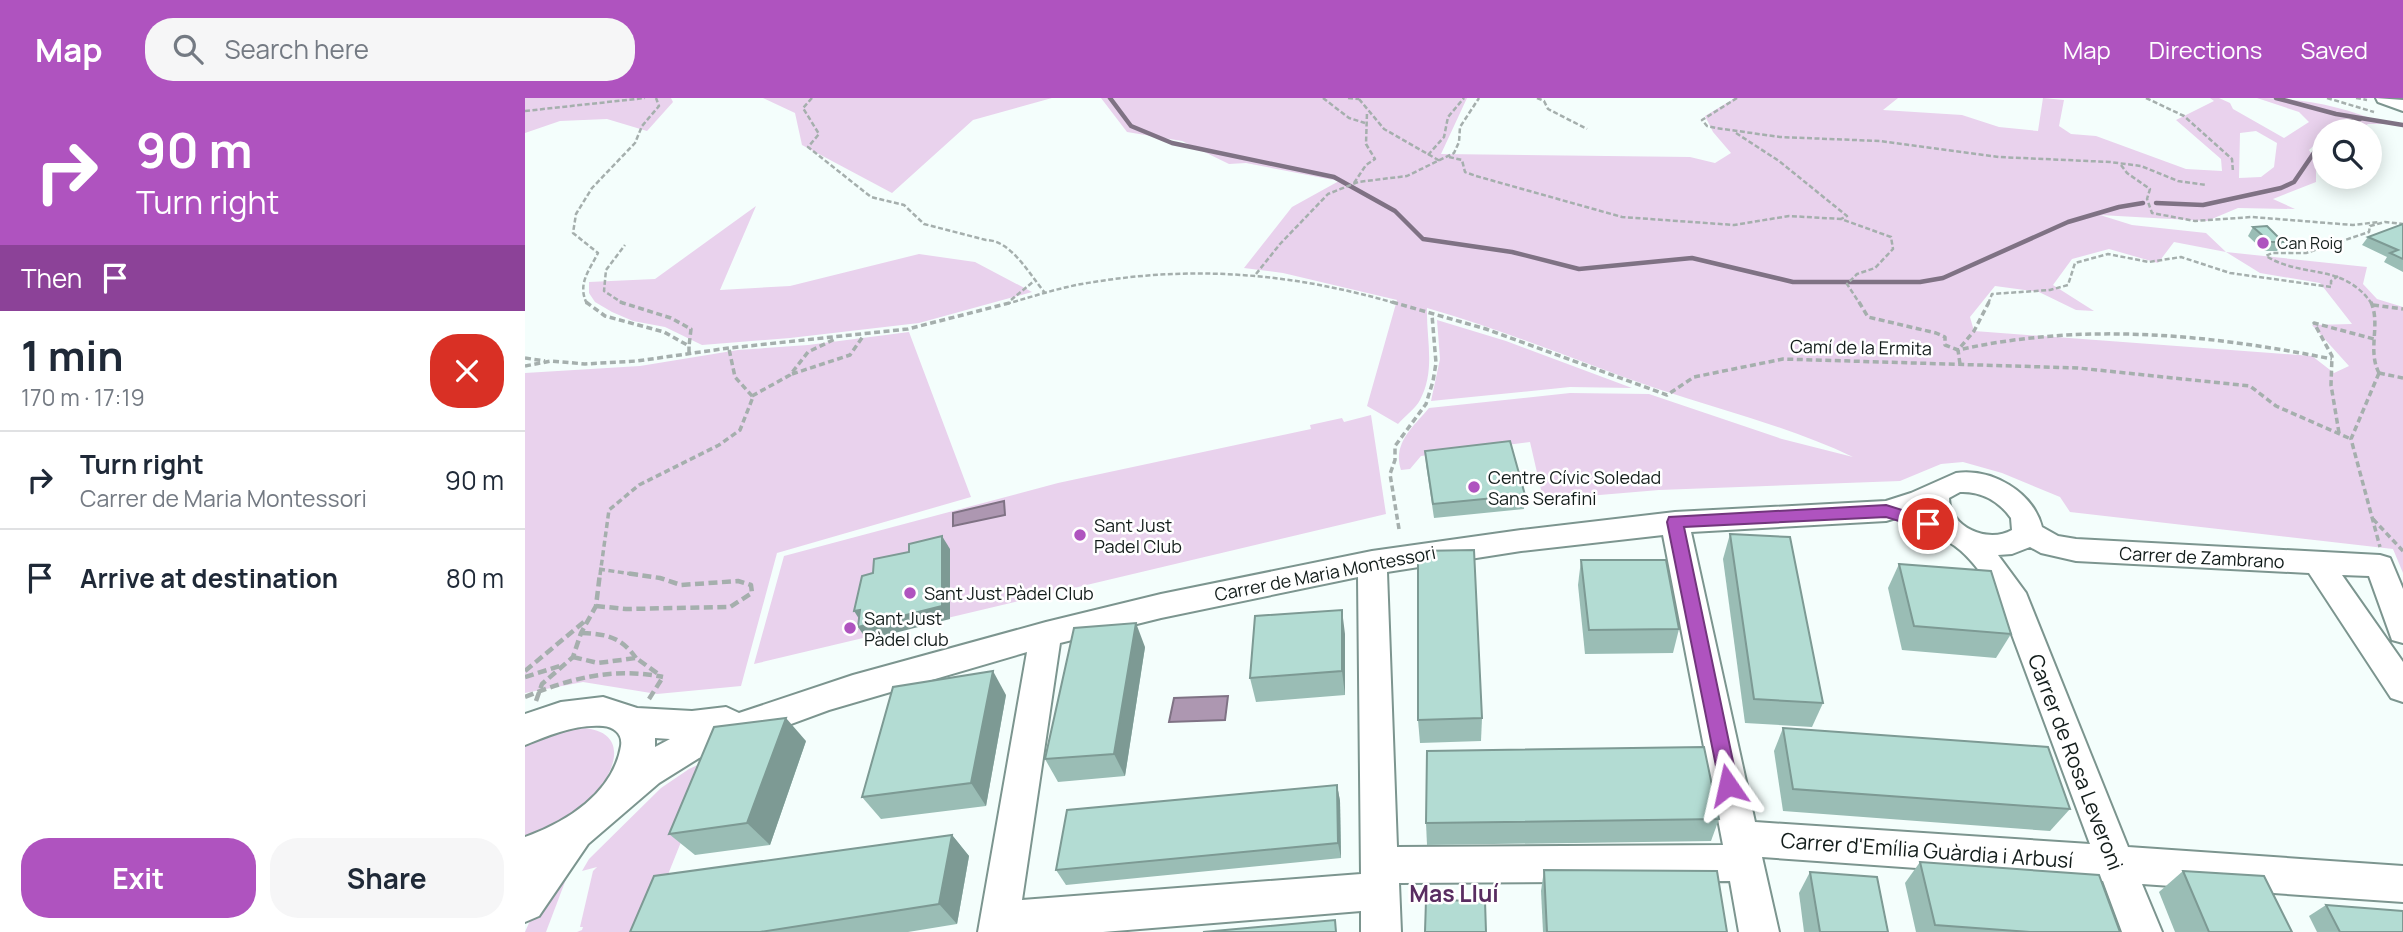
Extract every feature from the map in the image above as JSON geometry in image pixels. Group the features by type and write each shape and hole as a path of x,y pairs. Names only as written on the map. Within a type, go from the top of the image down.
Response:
{"street":[{"path":"2381,105 2403,106"},
{"path":"1954,482 1984,485 1999,490 2023,509 2028,521 2020,537 2001,546 1985,545 1957,535 1939,520 1933,507 1935,494 1942,487 1954,482"},
{"name":"Carrer de Maria Montessori","path":"582,827 649,769 682,749 777,713 1046,634 1247,587 1372,562 1561,533 1675,522 1886,511 1911,505 1935,494"},
{"name":"Carrer de Maria Montessori","path":"1886,511 1957,535"},
{"path":"1675,522 1759,932"},
{"name":"Carrer de Rosa Leveroni","path":"1957,535 1992,566 2011,593 2142,932"},
{"name":"Carrer de Rosa Leveroni","path":"2011,593 2020,537"},
{"name":"Carrer de Zambrano","path":"2020,537 2076,550 2318,563 2392,559"},
{"path":"2392,559 2403,631"},
{"path":"1372,562 1381,932"},
{"path":"2318,563 2403,688"},
{"path":"999,927 1046,634"},
{"name":"Carrer de Maria Montessori","path":"531,711 586,710 618,714 630,722 692,726 777,713"},
{"path":"616,797 628,781 639,751 638,735 630,722"},
{"path":"525,855 560,841 582,827"},
{"path":"525,902 582,827"},
{"name":"Carrer d'Emília Guàrdia i Arbusí","path":"999,927 1380,878 1742,850 2115,862 2403,884"}],"path":[{"path":"525,111 645,98"},
{"path":"656,98 659,106 642,126 635,143 592,188 576,214 573,233 598,253 583,284 582,293 586,302 605,316 665,332 688,346"},
{"path":"812,98 803,108 819,134 808,147 871,197 904,205 924,225 996,240 1008,249 1045,293"},
{"path":"1323,98 1349,118 1365,123"},
{"path":"1348,98 1359,98 1367,112 1389,134 1440,161"},
{"path":"1429,155 1444,138 1448,117 1464,98"},
{"path":"1256,274 1318,203 1335,191 1354,183 1397,179 1449,157 1459,142 1460,127 1479,98"},
{"path":"1537,98 1544,101 1548,109 1587,129"},
{"path":"1737,98 1702,120 1707,125 1735,132 1780,137 1879,141 1999,157 2110,162 2141,166 2178,181 2206,185"},
{"path":"2146,98 2184,116 2232,159 2233,172"},
{"path":"2327,98 2381,105"},
{"path":"1354,183 1360,172 1375,159 1366,144 1367,112"},
{"path":"1735,132 1831,202 1847,216 1841,219"},
{"path":"1449,157 1462,160 1465,172 1476,176 1622,217 1734,225 1789,216 1841,219 1891,237 1893,249 1875,268 1855,276 1847,284 1868,317 1934,331 1945,337 1945,345 1958,349 2012,338 2103,331 2278,347 2332,359"},
{"path":"2122,165 2127,173 2150,189 2147,199 2152,213 2164,217 2195,222 2252,216 2353,225 2385,222 2403,224"},
{"path":"2385,222 2370,226 2369,232 2306,253 2272,253 2266,256 2279,264 2310,268 2338,276 2357,286 2373,305 2372,359 2379,373 2351,439 2380,547 2392,559"},
{"path":"625,245 605,270 604,291 628,308 681,321 691,329 689,353"},
{"path":"1958,349 1971,338 1985,315 1992,294 2004,290 2057,291 2068,285 2075,263 2090,257 2108,254 2149,262 2181,257 2230,273 2316,286 2331,287 2331,281 2338,276"},
{"name":"Camí de la Ermita","path":"551,361 609,363 864,335 936,323 1009,301 1091,282 1161,272 1256,274 1392,302 1486,329 1667,395 1694,377 1783,359 2078,368 2250,386 2276,406 2351,439"},
{"path":"1088,277 1091,282"},
{"path":"1009,301 1034,281"},
{"path":"2373,305 2403,309"},
{"path":"1399,529 1390,474 1395,460 1395,446 1426,404 1433,381 1436,363 1432,315"},
{"path":"2339,433 2339,416 2331,377 2332,359 2325,342 2315,333 2314,323 2374,339"},
{"path":"531,711 561,666 573,657 581,633 596,606 609,510 639,485 719,445 740,430 752,396 790,375 850,355 864,335"},
{"path":"790,375 808,352 838,338"},
{"path":"729,348 736,377 752,396"},
{"path":"1958,349 1960,364"},
{"path":"525,358 551,361"},
{"path":"525,366 551,361"},
{"path":"2379,373 2403,378"},
{"path":"2372,518 2392,559"},
{"path":"596,606 626,609 730,607 752,593 751,585 738,581 681,585 660,578 599,569"},
{"path":"525,671 589,618"},
{"path":"531,711 559,682 611,671 663,677 636,658 627,644 612,634 581,633"},
{"path":"573,657 598,663 636,658"},
{"path":"525,677 561,666"}],"shaded area":[{"path":"525,98 671,98 673,102 647,131 607,119 560,121 525,133"},
{"path":"763,98 1052,98 973,120 892,193 802,145 795,113"},
{"path":"1101,98 1467,98 1441,154 1690,157 1715,163 1731,153 1713,132 1705,116 1735,98 1898,98 1883,110 1962,115 1999,127 2038,131 2043,98 2064,100 2059,126 2071,134 2096,136 2186,169 2222,171 2221,159 2176,120 2214,101 2210,98 2219,98 2230,103 2233,109 2284,138 2309,122 2299,112 2257,98 2323,104 2369,118 2372,119 2312,119 2312,147 2309,150 2312,155 2312,184 2273,199 2295,209 2238,208 2207,221 2100,215 2132,225 2206,233 2226,252 2367,267 2363,284 2377,299 2403,307 2403,573 2393,549 2070,512 2060,497 2002,473 1963,462 1941,464 1900,481 1659,490 1564,498 1544,503 1530,442 1421,456 1410,469 1401,470 1399,451 1402,443 1429,408 1570,393 1649,394 1782,439 1853,457 1780,428 1655,388 1427,308 1429,366 1425,389 1418,403 1398,424 1367,406 1397,300 1283,273 1244,268 1292,207 1339,181 1246,163 1229,164 1182,141 1127,132","holes":["2256,131 2277,143 2274,167 2261,177 2239,178 2240,133","2174,242 2226,252 2260,273 2320,283 2352,324 2312,325 2349,366 2334,373 2312,356 1974,331 1970,317 1995,286 2039,292 2076,310 2094,311 2053,285 2072,259 2109,249 2158,263"]},
{"path":"756,206 720,290 790,286 919,254 975,262 1032,292 919,323 702,345 665,327 633,321 612,312 595,302 589,293 589,282 655,279"},
{"path":"1437,320 1506,341 1632,388 1570,387 1431,401 1440,359"},
{"path":"909,332 971,497 777,553 741,686 657,694 583,682 525,693 525,373 640,366 738,350 808,345"},
{"name":"Sant Just Padel Club","path":"1371,415 1386,514 754,664 784,556 1058,483 1311,429 1310,425 1342,418 1344,422"},
{"path":"1004,501 1005,515 953,526 953,513"},
{"path":"1228,696 1225,720 1169,722 1174,698"},
{"path":"569,728 591,729 605,734 612,743 614,755 611,768 594,795 576,812 555,825 525,837 525,745 541,736"},
{"path":"715,757 645,932 577,932 583,927 580,927 593,871 597,867 582,871 589,859 661,788 689,769"},
{"path":"571,866 546,932 525,932 535,909"}],"building":[{"path":"2403,224 2403,259 2390,253 2398,250 2368,237"},
{"path":"2267,226 2283,242 2270,242 2253,227"},
{"name":"Centre Cívic Soledad Sans Serafini","path":"1510,441 1525,495 1433,504 1425,451"},
{"path":"1730,534 1790,537 1823,703 1754,699"},
{"name":"Sant Just Pàdel Club","path":"942,536 942,606 858,627 860,610 854,611 862,576 873,573 874,559 909,552 909,544"},
{"path":"1474,550 1482,718 1418,720 1418,551"},
{"path":"1581,560 1666,560 1679,629 1589,630"},
{"path":"1899,564 1991,571 2011,634 1914,626"},
{"path":"1342,610 1342,671 1250,678 1255,616"},
{"path":"1136,623 1114,754 1045,759 1074,628"},
{"path":"993,671 971,783 862,797 893,687"},
{"path":"786,718 747,823 669,834 714,727"},
{"path":"1783,728 2048,747 2070,809 1793,789"},
{"path":"1704,747 1719,819 1426,823 1427,751"},
{"path":"1337,785 1338,843 1056,870 1067,810"},
{"path":"952,835 939,904 760,932 630,932 654,876"},
{"path":"1920,862 2099,875 2120,932 2030,932 1935,925"},
{"path":"1544,870 1717,871 1727,932 1547,932"},
{"path":"2183,871 2264,876 2292,932 2209,932"},
{"path":"1810,872 1877,877 1888,932 1820,932"},
{"path":"1426,900 1485,901 1486,932 1425,932"},
{"path":"2326,905 2403,911 2403,932 2340,932"},
{"path":"1335,920 1336,932 1203,932"}],"waterway":[{"path":"1110,98 1131,126 1172,143 1334,177 1395,211 1423,239 1512,252 1579,269 1692,258 1793,282 1920,282 1943,278 2068,222 2143,203"},
{"path":"2276,98 2336,114 2403,125"},
{"path":"2156,203 2203,205 2281,188 2294,182 2312,156"}],"place":[{"name":"Can Roig","path":"2263,243"},
{"name":"Centre Cívic Soledad Sans Serafini","path":"1474,487"},
{"name":"Sant Just Padel Club","path":"1080,535"},
{"name":"Sant Just Pàdel Club","path":"910,593"},
{"name":"Sant Just Pàdel club","path":"850,628"}],"district":[{"name":"Mas Lluí","path":"1454,893"}],"route":[{"path":"1728,785 1675,522 1886,511 1928,524"}]}
